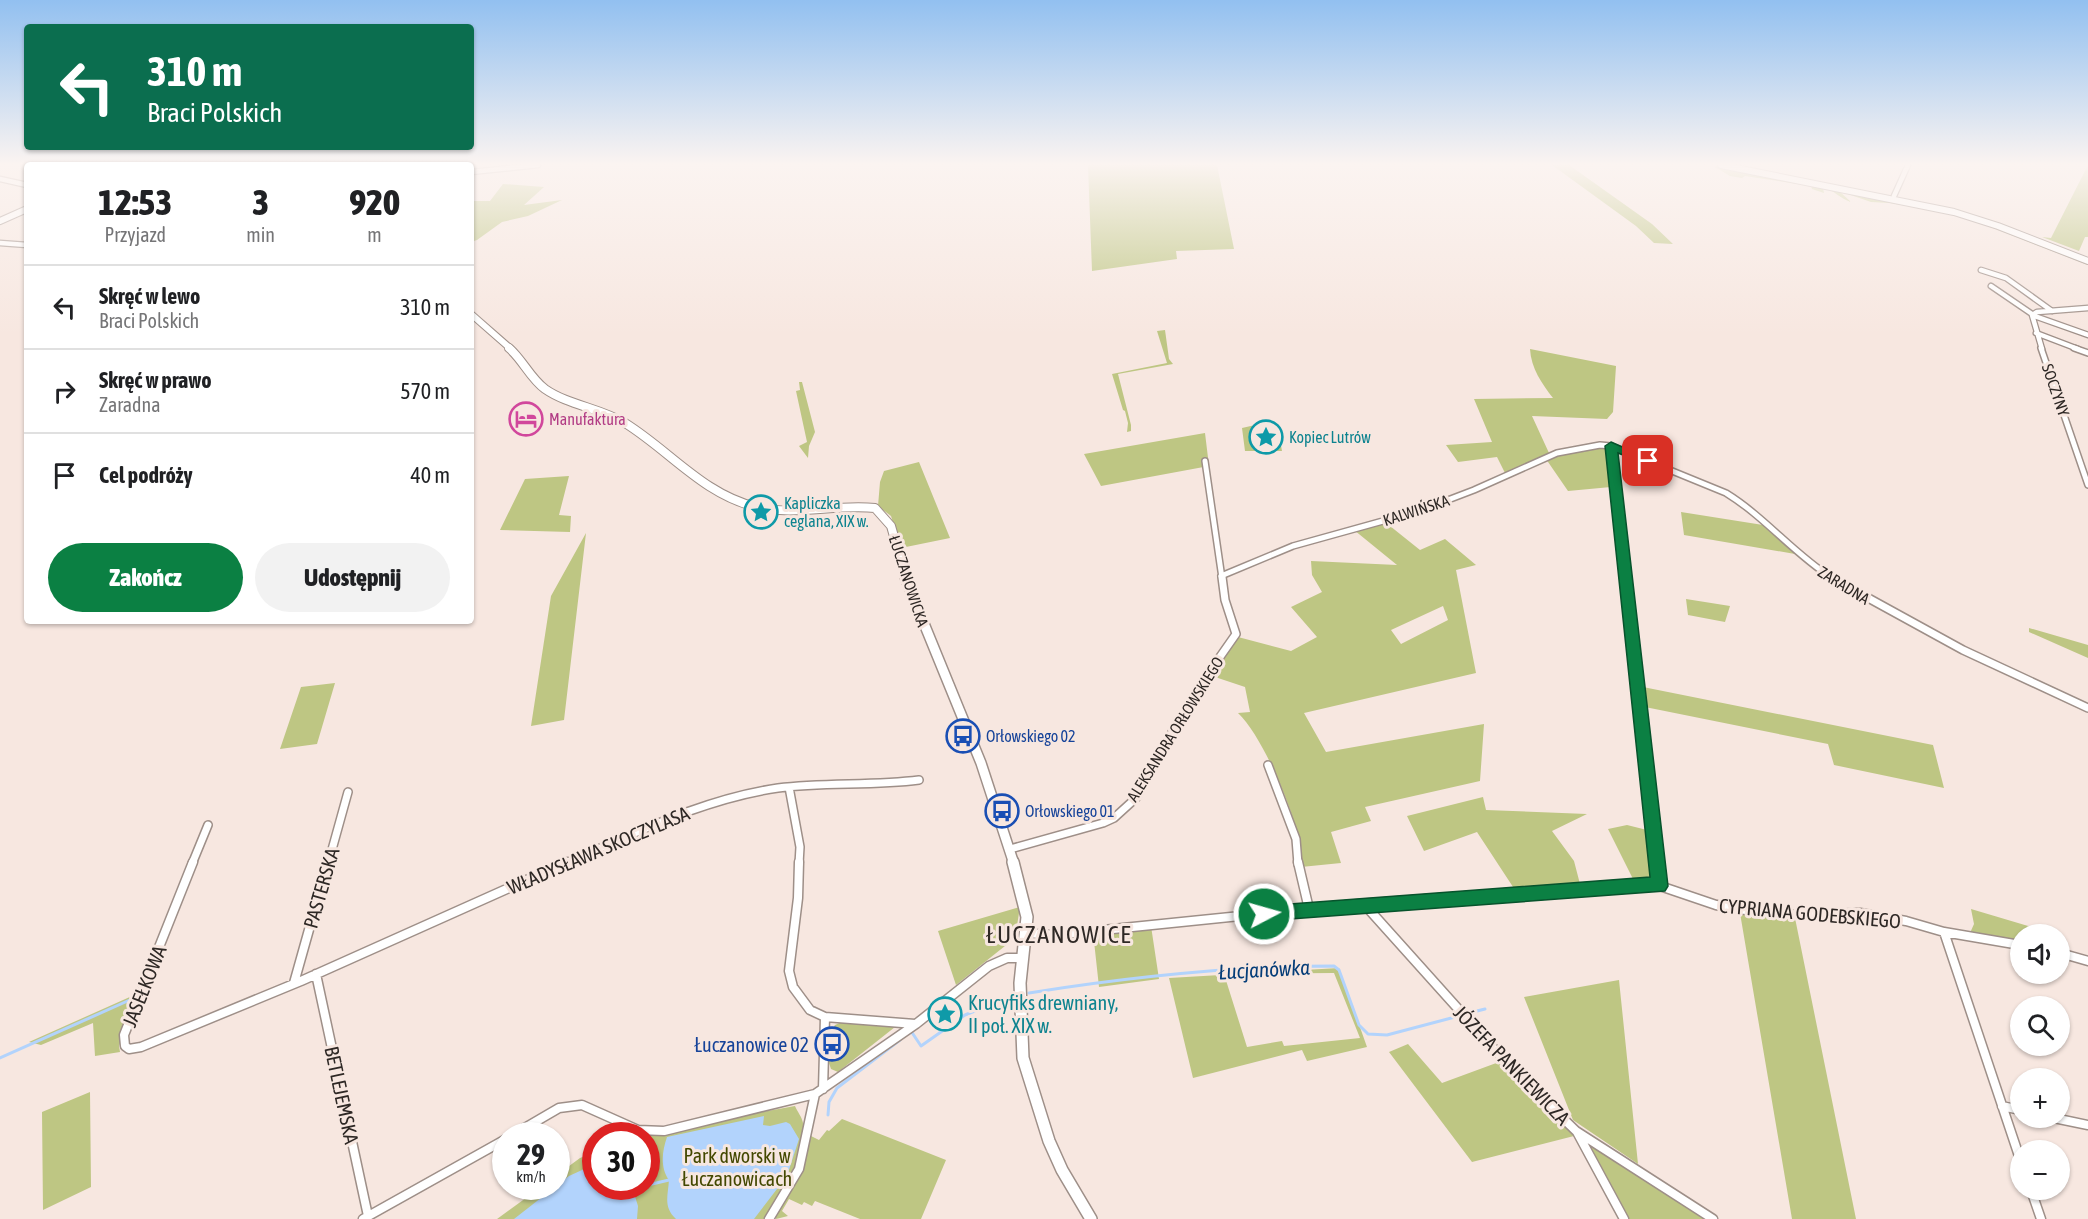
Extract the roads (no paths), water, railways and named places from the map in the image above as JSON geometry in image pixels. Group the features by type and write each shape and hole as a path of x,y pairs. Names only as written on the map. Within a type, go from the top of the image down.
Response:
{"main road":[{"path":"1984,222 2088,260"},
{"path":"1994,222 2088,260"}],"street":[{"path":"0,243 24,245"},
{"path":"1982,270 2006,278 2052,311"},
{"path":"1991,286 2032,314 2088,335"},
{"path":"2032,314 2088,308"},
{"name":"SOCZYNY","path":"2032,314 2036,333 2088,485"},
{"name":"ŁUCZANOWICKA","path":"474,317 516,354 541,386 555,396 596,409 625,422 710,489 726,497 758,507 779,510 846,505 875,508 891,526 907,583 981,763 1010,849 1027,917 1020,983 1023,1058 1049,1141 1062,1170 1091,1219"},
{"path":"2036,333 2088,353"},
{"name":"KALWIŃSKA","path":"1221,576 1293,546 1425,508 1474,490 1557,453 1600,445 1611,446"},
{"path":"1611,446 1659,886"},
{"name":"ZARADNA","path":"1611,446 1726,493 1742,503 1810,564 1847,588 1963,650 2088,708"},
{"name":"ALEKSANDRA ORŁOWSKIEGO","path":"1010,849 1103,823 1114,818 1136,798 1180,718 1198,697 1215,664 1236,634 1225,600 1205,461"},
{"path":"1268,765 1296,838 1298,863 1309,909"},
{"name":"WŁADYSŁAWA SKOCZYLASA","path":"294,983 668,818 740,795 789,787 888,784 919,780"},
{"path":"789,787 800,847 798,898 789,971 793,987 810,1010 825,1017 916,1024"},
{"name":"PASTERSKA","path":"294,983 348,792"},
{"name":"JASEŁKOWA","path":"208,825 124,1035 125,1046 129,1049 141,1047 294,983"},
{"name":"CYPRIANA GODEBSKIEGO","path":"1027,933 1054,935 1364,904 1639,884 1659,886 1716,905 1736,909 1798,915 1860,913 1906,921 1944,932 2010,943"},
{"name":"JÓZEFA PANKIEWICZA","path":"1364,904 1505,1062 1576,1131 1713,1219"},
{"path":"1944,932 2014,1140"},
{"path":"2070,956 2088,961"},
{"path":"534,1122 559,1107 582,1105 638,1130 664,1131 819,1092 916,1024 989,966 1007,958 1023,958"},
{"name":"BETLEJEMSKA","path":"316,974 366,1217"},
{"path":"770,1219 799,1169 819,1092 825,1017"},
{"path":"2002,1106 2010,1108"},
{"path":"2070,1121 2088,1125"},
{"path":"1576,1131 1624,1219"},
{"path":"366,1217 492,1146"},
{"path":"2034,1200 2041,1219"}],"water":[{"path":"764,1116 763,1125 770,1126 786,1122 790,1124 799,1139 787,1176 754,1219 676,1219 668,1206 669,1180 663,1165 667,1137"},
{"path":"582,1170 582,1200 636,1200 637,1219 514,1219 538,1200 570,1200 570,1176"}],"waterway":[{"name":"Łucjanówka","path":"1029,993 1181,974 1257,968 1334,966 1339,970 1359,1025 1368,1034 1387,1035 1455,1017"},
{"name":"Łucjanówka","path":"911,1031 921,1046 965,1015 1012,996"},
{"path":"0,1058 132,999"},
{"name":"Łucjanówka","path":"1469,1013 1485,1009"},
{"name":"Łucjanówka","path":"828,1115 829,1102 837,1088 900,1040"},
{"name":"Łucjanówka","path":"660,1182 669,1180"}],"place":[{"name":"Manufaktura","path":"526,419"},
{"name":"Kopiec Lutrów","path":"1266,437"},
{"name":"Kapliczka ceglana, XIX w.","path":"761,512"},
{"name":"Orłowskiego 02","path":"963,736"},
{"name":"Orłowskiego 01","path":"1002,811"},
{"name":"Krucyfiks drewniany, II poł. XIX w.","path":"945,1014"},
{"name":"Łuczanowice 02","path":"832,1044"}],"district":[{"name":"ŁUCZANOWICE","path":"1059,934"}],"park label":[{"name":"Park dworski w Łuczanowicach","path":"737,1166"}]}
